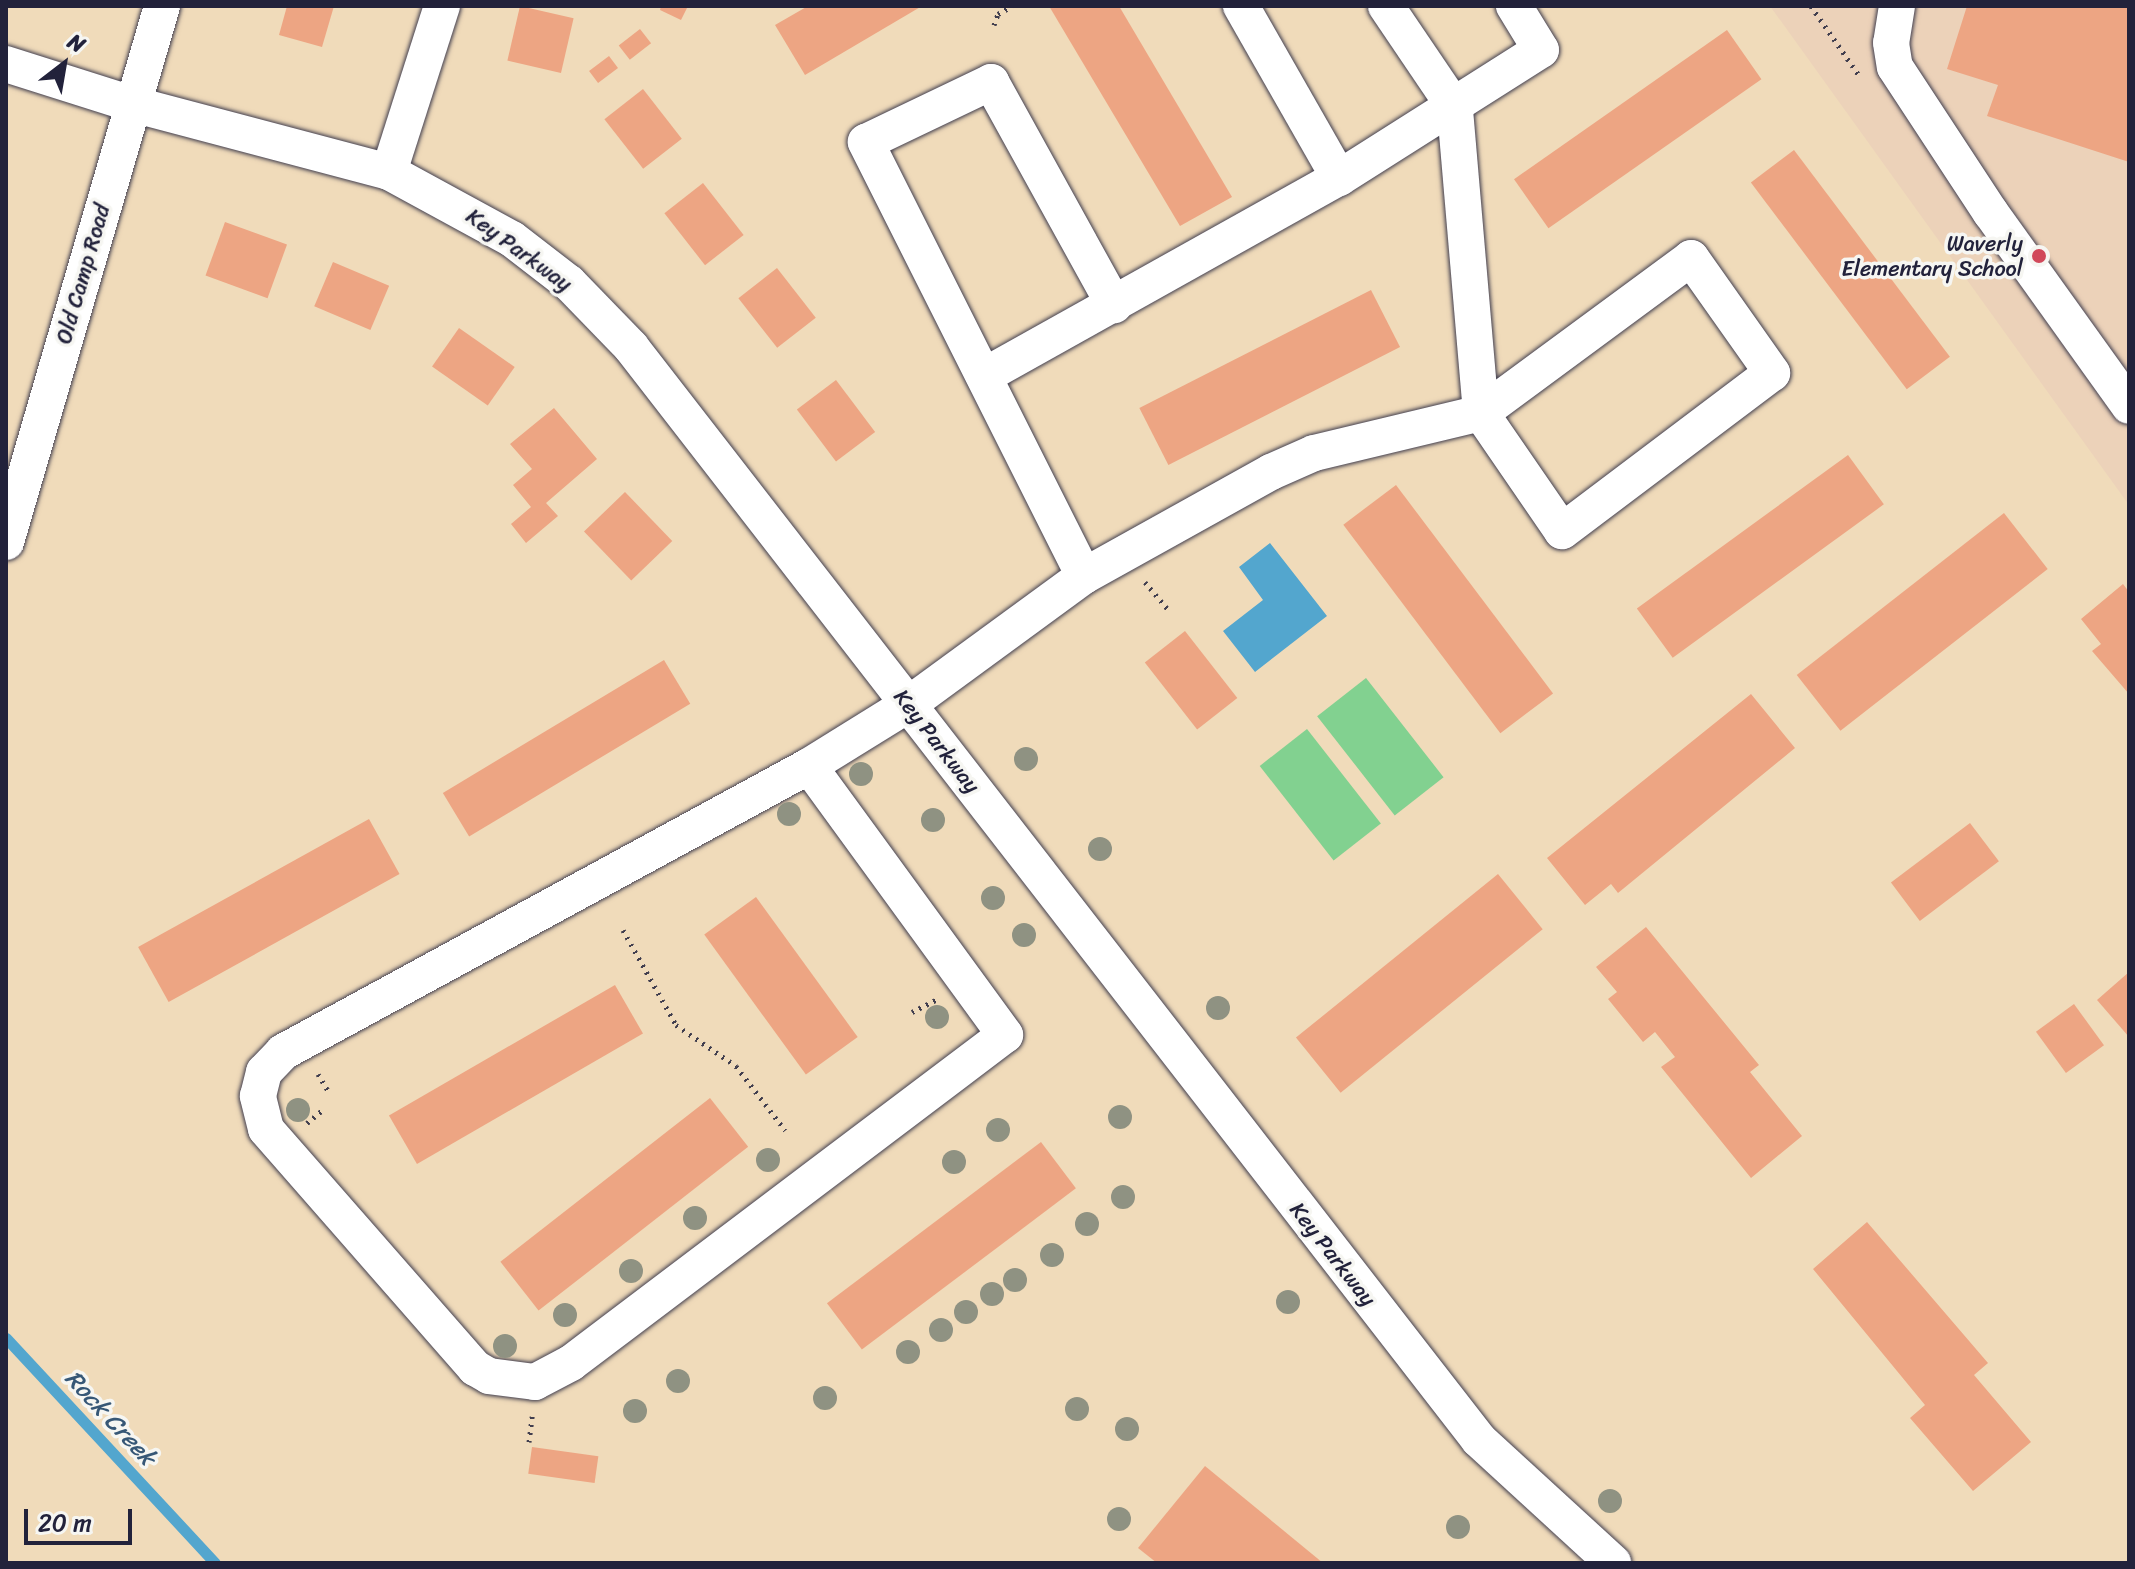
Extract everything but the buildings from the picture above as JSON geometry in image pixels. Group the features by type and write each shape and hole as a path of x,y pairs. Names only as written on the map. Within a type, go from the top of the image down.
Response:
{"street":[{"name":"Old Camp Road","path":"6,542 162,6"},
{"path":"389,172 442,6"},
{"path":"1241,6 1339,178"},
{"path":"809,766 1005,1035 571,1363 535,1382 489,1376 475,1368 266,1129 258,1096 264,1072 283,1052 809,766 909,704 1084,576 1314,453 1481,413 1691,258 1772,373 1562,531 1481,413 1455,108 1386,6"},
{"path":"984,376 1339,178 1455,108 1541,50 1514,6"},
{"path":"1897,6 1891,43 1895,67 1991,213 2115,364 2129,406"},
{"name":"Key Parkway","path":"6,64 132,104 389,172 512,239 569,283 631,347 1479,1440 1613,1563"},
{"path":"1084,576 866,142 991,82 1114,305"}],"path":[{"path":"994,25 998,14 1012,6"},
{"path":"1135,571 1170,612"},
{"path":"623,930 676,1025 736,1066 785,1130"},
{"path":"912,1012 943,996"},
{"path":"298,1130 325,1108"},
{"path":"529,1442 533,1407"}],"shaded area":[{"name":"Waverly Elementary School","path":"1770,6 2129,6 2129,505"}],"green space":[{"path":"1366,678 1444,777 1395,815 1317,716"},
{"path":"1307,729 1381,824 1334,861 1260,766"}],"water":[{"path":"1270,543 1327,616 1255,672 1223,631 1263,600 1239,567"}],"waterway":[{"name":"Rock Creek","path":"6,1338 215,1563"}],"place":[{"name":"Waverly Elementary School","path":"2039,256"}]}
